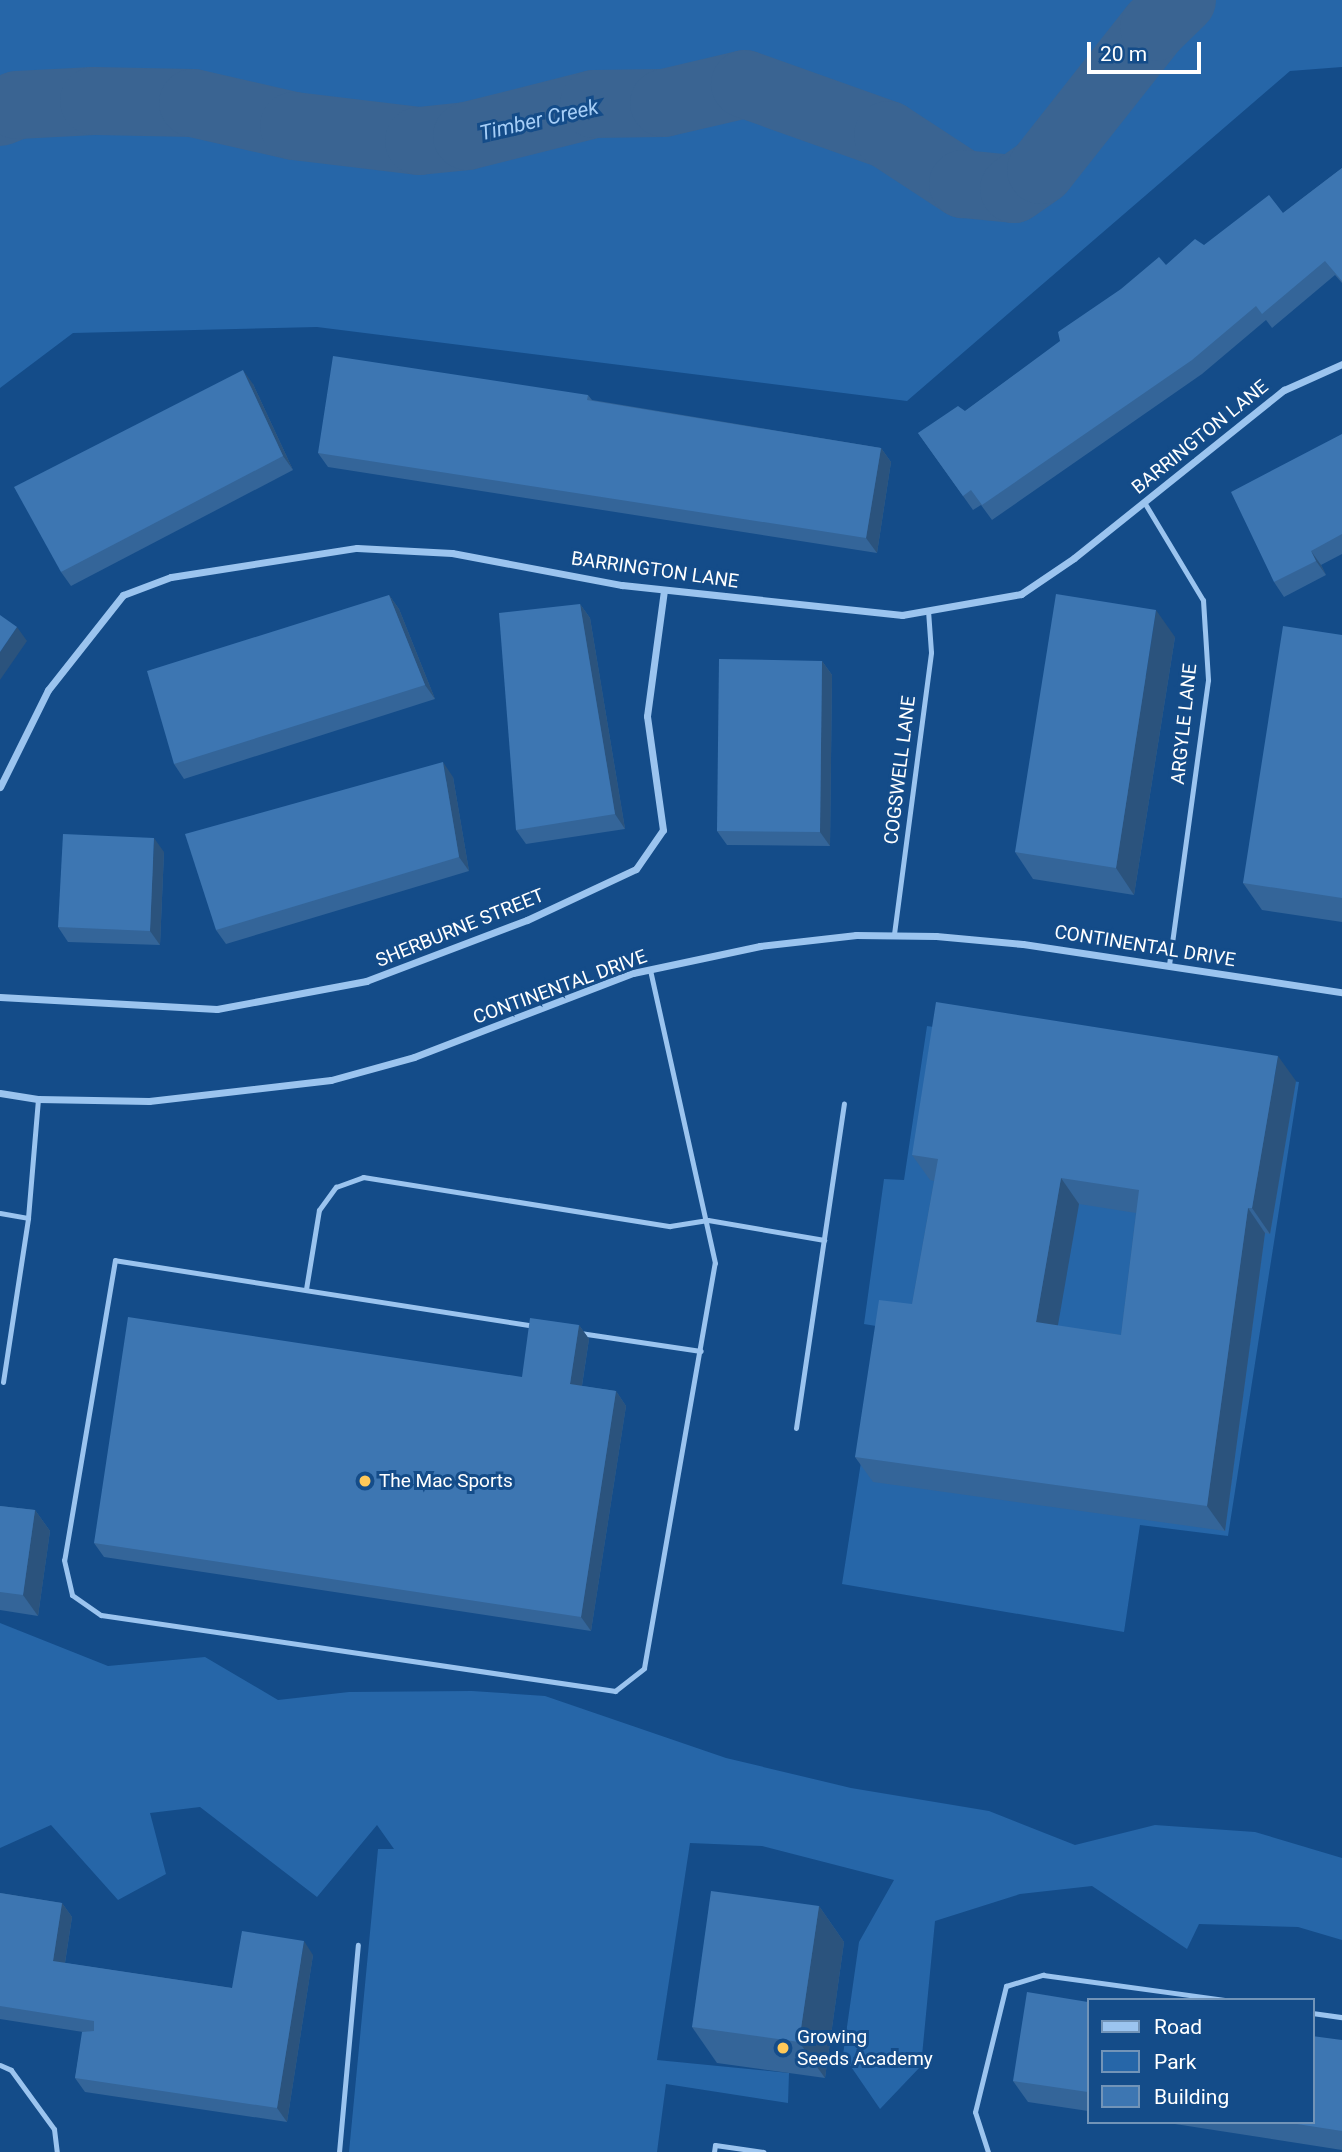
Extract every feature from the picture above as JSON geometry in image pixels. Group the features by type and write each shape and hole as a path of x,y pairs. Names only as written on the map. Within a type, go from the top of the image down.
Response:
{"street":[{"name":"BARRINGTON LANE","path":"0,787 48,690 123,595 172,577 357,548 452,553 664,590 902,615 1021,594 1144,502 1284,390 1342,363"},
{"name":"SHERBURNE STREET","path":"0,997 217,1009 366,982 527,920 636,869 663,830 647,716 664,590"},
{"name":"CONTINENTAL DRIVE","path":"0,1093 37,1099 195,1098 331,1080 414,1058 566,997 650,970 760,946 894,934 1023,944 1342,992"}],"lane":[{"name":"ARGYLE LANE","path":"1144,502 1203,600 1208,680 1169,965"},
{"name":"COGSWELL LANE","path":"894,934 931,652 928,610"},
{"path":"539,1326 116,1260 64,1560 72,1595 101,1615 615,1691 644,1668 715,1263 708,1220 650,970"},
{"path":"3,1382 28,1218 37,1099"},
{"path":"796,1428 844,1104"},
{"path":"306,1289 319,1210 336,1187 363,1177 670,1226 708,1220 824,1240"},
{"path":"0,1213 28,1218"},
{"path":"566,1330 701,1351"},
{"path":"339,2152 358,1945"},
{"path":"988,2152 975,2112 1006,1986 1055,1976 1212,1998"},
{"path":"1314,2013 1342,2017"},
{"path":"0,2065 11,2070 54,2129 57,2152"},
{"path":"714,2152 715,2145 764,2152"}],"green space":[{"path":"0,0 1342,0 1342,67 1290,71 907,401 317,327 73,333 0,388"},
{"path":"927,1026 1299,1082 1228,1536 1140,1525 1124,1632 842,1584 882,1327 864,1324 884,1179 904,1180"},
{"path":"0,1623 108,1666 205,1657 278,1700 349,1692 472,1691 545,1696 726,1758 851,1788 989,1811 1075,1845 1155,1825 1255,1832 1342,1858 1342,1940 1298,1927 1199,1924 1187,1949 1092,1886 1020,1894 935,1921 921,2066 880,2109 843,2055 859,1942 894,1880 762,1846 690,1843 657,2060 789,2073 788,2103 666,2084 657,2152 349,2152 378,1849 394,1849 377,1825 317,1897 200,1807 150,1813 166,1874 118,1900 51,1825 0,1848"}],"building":[{"path":"1342,168 1342,281 1325,261 1262,314 1256,306 1192,360 982,505 971,490 963,496 918,433 958,406 965,411 1060,341 1058,332 1121,289 1159,257 1166,265 1195,239 1204,245 1269,195 1283,213"},
{"path":"333,356 588,395 587,400 881,448 866,538 318,453"},
{"path":"243,370 283,456 61,572 14,487"},
{"path":"1342,434 1342,534 1311,551 1316,561 1274,582 1231,492"},
{"path":"1056,594 1156,610 1116,868 1015,852"},
{"path":"389,595 425,685 174,764 147,671"},
{"path":"580,604 615,814 516,830 499,613"},
{"path":"0,615 17,627 0,652"},
{"path":"1283,626 1342,635 1342,898 1243,883"},
{"path":"719,659 822,661 820,832 717,831"},
{"path":"443,762 459,857 216,930 185,834"},
{"path":"63,834 154,838 150,931 58,927"},
{"path":"936,1002 1278,1056 1252,1208 1248,1208 1207,1506 855,1457 879,1300 912,1304 938,1159 912,1155","holes":["1061,1178 1139,1190 1121,1335 1036,1322"]},
{"name":"The Mac Sports","path":"128,1317 522,1377 530,1318 579,1325 570,1384 616,1391 581,1617 94,1543"},
{"path":"0,1506 35,1510 23,1595 0,1592"},
{"path":"711,1891 819,1906 799,2042 692,2027"},
{"path":"0,1893 62,1903 53,1961 232,1988 242,1931 304,1941 277,2108 75,2078 82,2032 94,2031 94,2021 0,2006"},
{"path":"1027,1992 1086,2002 1086,2092 1013,2081"},
{"path":"1314,2036 1342,2040 1342,2131 1297,2124 1314,2124"}],"waterway":[{"name":"Timber Creek","path":"0,112 17,105 94,101 193,103 294,126 419,141 467,136 594,104 664,103 745,84 888,135 963,184 1014,189 1041,170 1154,27 1182,0"}],"place":[{"name":"The Mac Sports","path":"365,1481"},
{"name":"Growing Seeds Academy","path":"783,2048"}]}
